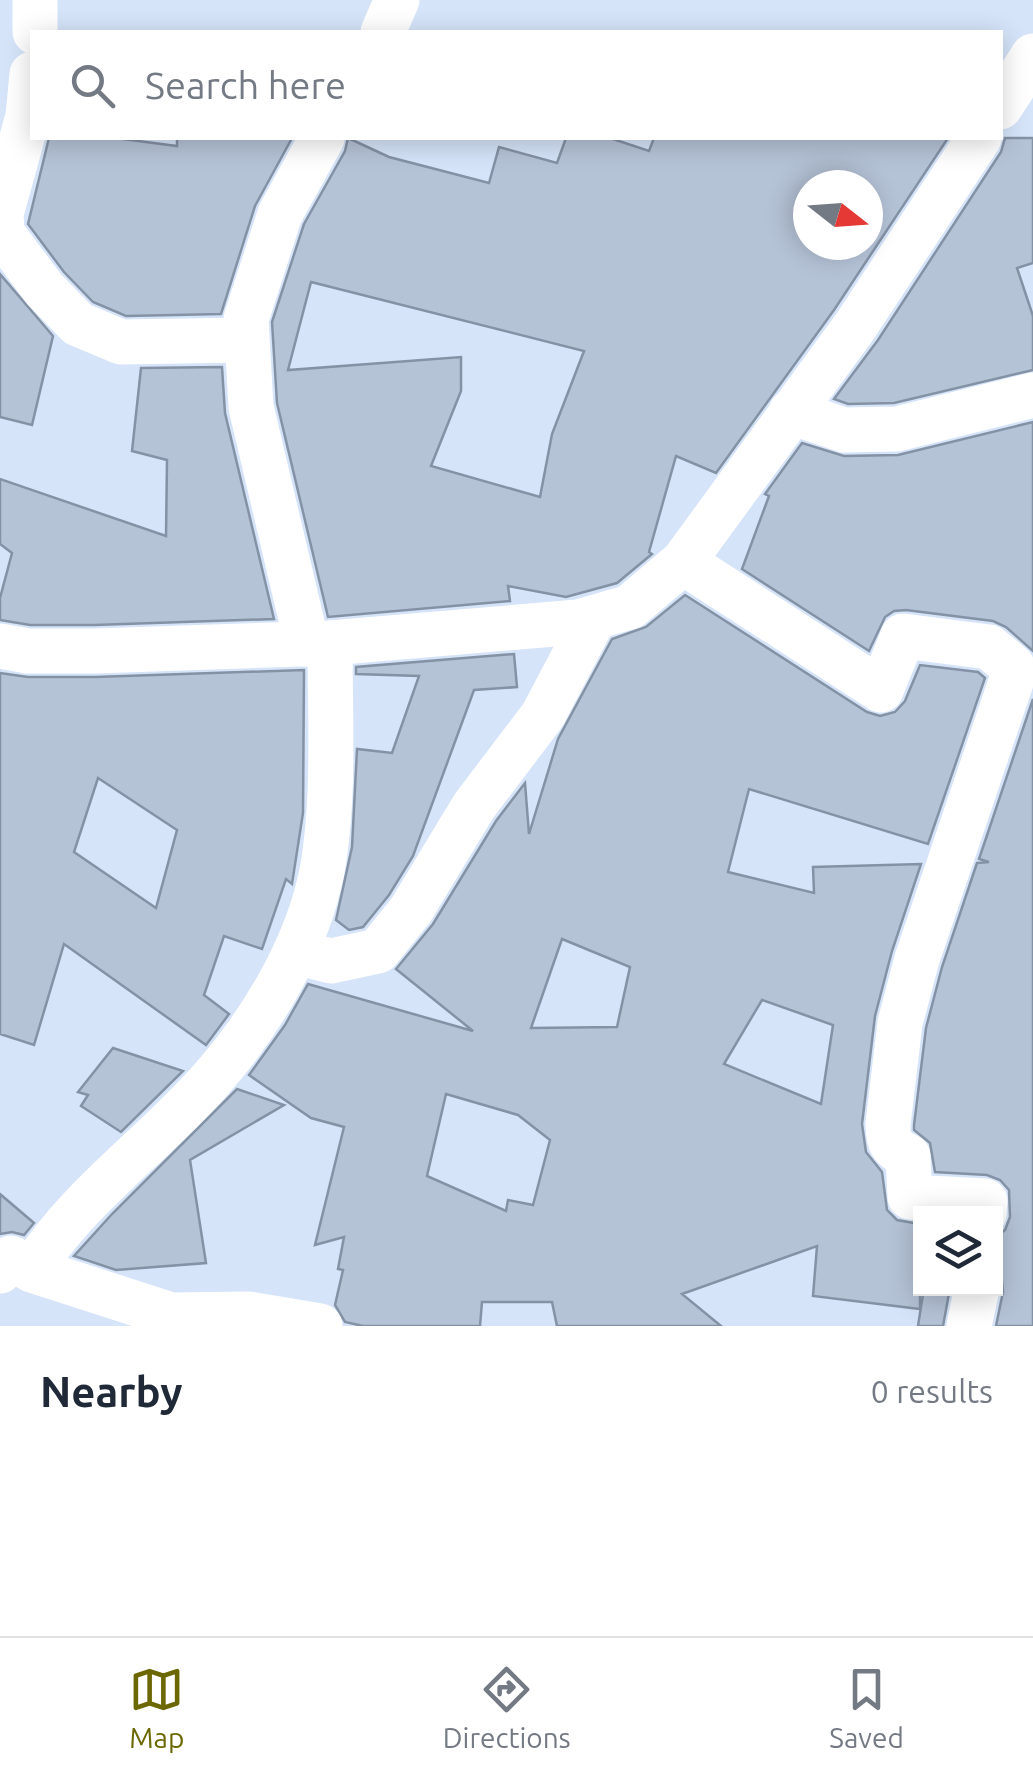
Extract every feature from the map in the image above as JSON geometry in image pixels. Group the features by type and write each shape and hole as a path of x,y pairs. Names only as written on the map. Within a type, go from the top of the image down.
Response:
{"street":[{"path":"35,0 35,30"},
{"path":"384,30 398,0"},
{"path":"1003,102 1033,56"},
{"path":"30,95 28,116 1,214 1,234 44,289 78,324 121,342 246,340"},
{"path":"11,1262 62,1230 208,1083 254,1022 295,952 312,910 322,868 330,745 318,644 251,407 246,319 280,214 321,140"},
{"path":"0,646 95,651 318,644 578,622 630,607 683,562 856,325 978,140"},
{"path":"791,412 844,430 897,429 1033,396"},
{"path":"683,562 881,690 902,636 989,647 1012,666 1012,679 908,991 900,1023 888,1124 888,1139 893,1148 908,1156 910,1196 985,1201 985,1206"},
{"path":"295,952 331,961 378,951 411,910 474,806 543,715 594,618"},
{"path":"11,1262 171,1314 249,1314 320,1326"},
{"path":"969,1326 976,1296"}],"building":[{"path":"1005,138 1033,138 1033,263 1017,268 1033,316 1033,370 894,403 848,404 834,399 878,340 1001,152"},
{"path":"49,140 130,140 177,146 177,140 291,140 255,206 221,314 126,316 93,302 64,272 28,224"},
{"path":"348,140 389,157 489,183 499,147 557,163 565,140 616,140 649,151 653,140 947,140 883,236 883,170 793,170 793,260 867,260 716,473 676,456 649,552 652,554 617,583 566,597 508,586 510,601 328,617 277,403 272,322 304,224","holes":["311,282 584,351 552,434 540,497 431,466 461,391 461,357 288,370"]},
{"path":"0,274 53,336 32,425 0,417"},
{"path":"222,367 225,413 274,619 95,625 30,625 0,620 0,598 12,553 0,544 0,479 166,536 167,460 132,451 141,368"},
{"path":"1033,422 1033,651 993,621 906,610 885,617 869,651 742,569 769,496 765,494 802,443 844,456 898,455"},
{"path":"685,595 867,712 880,716 895,712 905,701 920,665 978,672 985,678 928,844 749,789 728,872 814,893 813,867 921,864 875,1016 862,1124 866,1152 882,1172 887,1210 897,1220 913,1223 913,1296 920,1296 920,1309 813,1296 817,1246 682,1294 721,1326 557,1326 552,1302 482,1302 480,1326 363,1326 345,1322 335,1305 343,1270 338,1269 344,1237 315,1245 344,1127 311,1118 249,1075 285,1025 308,984 473,1031 396,969 433,924 496,821 525,783 529,834 558,739 612,639 646,627","holes":["562,939 630,967 617,1027 531,1028","762,1000 833,1025 821,1104 724,1064","446,1094 518,1115 550,1140 533,1205 508,1200 506,1211 427,1176"]},
{"path":"514,654 517,687 474,690 413,856 363,927 349,930 336,920 352,847 357,749 392,753 419,676 356,674 356,667"},
{"path":"304,670 303,813 292,884 286,879 262,949 224,936 204,995 229,1014 206,1045 64,944 34,1045 0,1034 0,673 95,677","holes":["98,778 177,830 156,908 74,852"]},
{"path":"1033,699 1033,1326 996,1326 1003,1296 1003,1232 1010,1217 1009,1190 1000,1180 987,1175 935,1172 930,1143 914,1130 926,1028 977,863 989,862 979,859"},
{"path":"113,1048 183,1071 121,1132 81,1106 88,1095 78,1092"},
{"path":"237,1089 284,1105 190,1160 206,1263 116,1270 74,1256 112,1214"},
{"path":"0,1194 34,1223 24,1235 0,1234"},
{"path":"923,1296 949,1296 943,1326 918,1326"}]}
